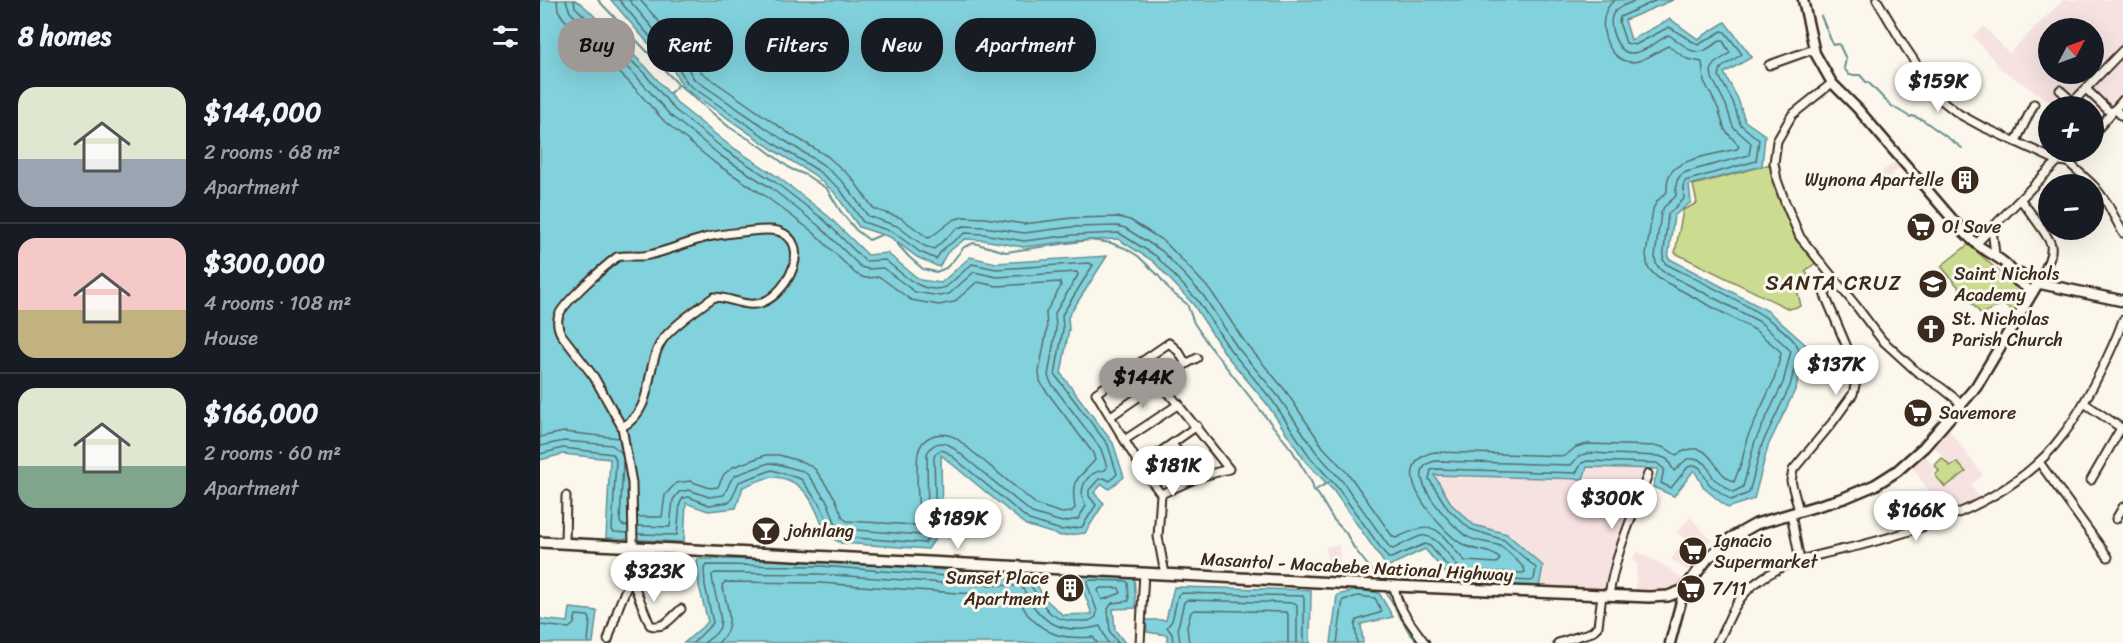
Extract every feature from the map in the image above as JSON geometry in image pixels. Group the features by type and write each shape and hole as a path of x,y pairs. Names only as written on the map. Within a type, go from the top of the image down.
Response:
{"main road":[{"path":"1684,590 1707,559 1731,538 1756,524 1844,498 1875,485 1897,471 1924,447 1976,387 2038,283 2123,301"},
{"name":"Masantol - Macabebe National Highway","path":"540,542 1606,595 1668,596 1684,590"}],"street":[{"path":"1803,0 1814,49 1832,83 1857,108 1960,228 1977,243 1995,254 2015,274 2017,281 2033,292"},
{"path":"1877,0 1940,99 1959,114 1981,126 2038,151"},
{"path":"1769,65 1814,49"},
{"path":"2060,90 2073,102 2123,50"},
{"path":"1832,83 1792,115 1777,141 1774,163 1777,180 1800,237 1882,340 1916,371 1962,404"},
{"path":"2086,89 2123,117"},
{"path":"2104,121 2123,100"},
{"path":"2016,141 2034,104"},
{"path":"1977,243 2057,162"},
{"path":"2068,162 2081,174"},
{"path":"2015,274 2021,274 2038,283 2047,263 2051,246 2041,227 2021,200"},
{"path":"2104,200 2123,233"},
{"path":"1992,229 1995,254"},
{"path":"608,639 631,578 638,547 632,483 622,427 594,377 561,334 557,321 561,310 612,261 621,256 640,257 655,254 707,237 768,230 783,233 793,243 795,259 788,281 770,299 762,303 753,304 714,297 664,337 656,353 640,412 622,427"},
{"path":"1800,561 1791,481 1794,470 1853,394 1856,381 1855,366 1824,293 1837,283"},
{"path":"1718,643 1734,608 1746,592 1767,573 1800,561 1918,529 1993,496 2022,476 2039,462 2062,437 2084,403 2120,336 2123,320"},
{"path":"1165,574 1158,537 1161,494 1140,466 1096,393 1169,342 1186,364"},
{"path":"1111,416 1197,358"},
{"path":"1160,382 1229,469 1199,477 1161,494"},
{"path":"2084,403 2122,428 2091,480"},
{"path":"1125,439 1179,404"},
{"path":"1140,466 1197,426"},
{"path":"1172,444 1199,477"},
{"path":"2039,462 2108,557"},
{"path":"1558,643 1592,632 1598,627 1625,531 1648,474"},
{"path":"566,543 567,496"},
{"path":"2115,519 2123,507"},
{"path":"1140,643 1144,573"},
{"path":"631,578 650,625 657,627 666,624 681,609"},
{"path":"1392,586 1401,610 1425,643"},
{"path":"1670,643 1684,590"}],"shaded area":[{"path":"2063,0 2123,0 2123,97 2104,117 2104,96 2041,96 2001,69 1973,36 1984,27 2009,53 2038,25 2038,84 2104,84 2104,18 2045,18"},
{"path":"1894,162 1900,168 1877,188 1871,181"},
{"path":"1947,427 1983,475 1971,485 1979,498 1946,515 1910,464 1923,453 1936,469 1931,474 1944,488 1967,472 1958,460 1951,465 1931,443"},
{"path":"1586,467 1649,469 1620,537 1607,589 1567,591 1539,587 1543,566 1507,534 1474,525 1452,505 1433,475 1583,479"},
{"name":"Ignacio Supermarket","path":"1690,517 1711,540 1697,556 1685,546 1688,541 1677,532"},
{"path":"1339,545 1340,573 1327,573 1326,546"},
{"name":"Ignacio Supermarket","path":"1680,547 1696,560 1688,571 1671,559"},
{"path":"1637,551 1665,566 1686,581 1667,593 1635,594 1637,564 1632,561"}],"green space":[{"path":"1771,164 1777,192 1797,239 1817,262 1805,271 1808,275 1796,285 1801,306 1789,309 1675,253 1683,210 1697,203 1693,185"},
{"path":"1969,244 2009,281 2025,291 2014,311 2002,304 1981,314 1941,266"},
{"path":"1942,458 1950,466 1957,462 1966,472 1945,487 1935,475 1939,471 1935,465"}],"water":[{"path":"540,0 575,0 596,18 558,18 558,72 635,72 635,56 679,105 729,145 778,177 828,216 868,255 887,253 920,280 941,283 970,257 996,263 1107,256 1068,317 1069,329 1061,374 1113,443 1124,477 1109,489 1102,484 1094,493 1104,503 1085,533 1061,536 1026,525 941,455 942,529 928,549 841,543 826,535 814,506 803,490 786,479 775,477 743,487 736,508 708,511 686,503 684,542 606,538 610,459 563,454 540,460"},
{"path":"611,0 1673,0 1625,20 1631,40 1670,19 1698,39 1725,22 1752,57 1724,73 1738,99 1745,121 1765,135 1762,166 1689,185 1691,202 1674,216 1668,258 1768,311 1806,345 1796,388 1768,446 1754,499 1728,508 1704,488 1694,470 1674,496 1653,487 1658,469 1587,467 1583,479 1434,475 1452,505 1474,525 1507,534 1543,566 1539,587 1454,583 1425,549 1387,567 1333,490 1305,461 1267,404 1226,355 1193,304 1153,261 1118,239 1023,247 965,239 947,253 939,267 917,257 890,237 859,227 834,192 813,174 775,151 684,88 674,72 733,72 733,18 647,18 647,42 635,28 635,18 626,18"},
{"path":"697,559 821,560 958,571 1030,573 1045,599 1063,615 1092,614 1077,573 1134,575 1136,608 1113,609 1115,630 1125,643 684,643 708,622 699,586"},
{"path":"1174,587 1311,590 1310,643 1167,643 1167,635 1147,632 1146,620 1166,620"},
{"path":"1358,590 1379,593 1393,617 1361,624 1363,643 1331,643 1337,595"},
{"path":"570,608 597,611 593,643 540,643 540,619 568,622"}],"waterway":[{"path":"598,0 678,84 729,127 762,147 791,169 806,175 827,189 841,212 856,230 869,240 881,235"},
{"path":"1821,16 1833,45 1839,44 1846,59 1844,68 1849,75 1860,75 1890,105 1910,117 1923,120 1962,148"},
{"path":"669,94 678,85"},
{"path":"894,240 923,269 936,272 946,268 964,247 974,243 1006,252 1089,240 1111,243 1138,256 1158,275 1170,291 1187,304 1194,323 1208,344 1292,450 1312,483 1314,491 1381,582"},
{"path":"1314,491 1329,482"},
{"path":"1385,590 1409,632 1419,643"}],"place":[{"name":"Wynona Apartelle","path":"1965,180"},
{"name":"O! Save","path":"1921,227"},
{"name":"Saint Nichols Academy","path":"1933,284"},
{"name":"St. Nicholas Parish Church","path":"1931,329"},
{"name":"Savemore","path":"1918,413"},
{"name":"johnlang","path":"766,531"},
{"name":"Ignacio Supermarket","path":"1693,551"},
{"name":"Sunset Place Apartment","path":"1070,588"},
{"name":"7/11","path":"1691,589"}],"district":[{"name":"SANTA CRUZ","path":"1834,283"}]}
